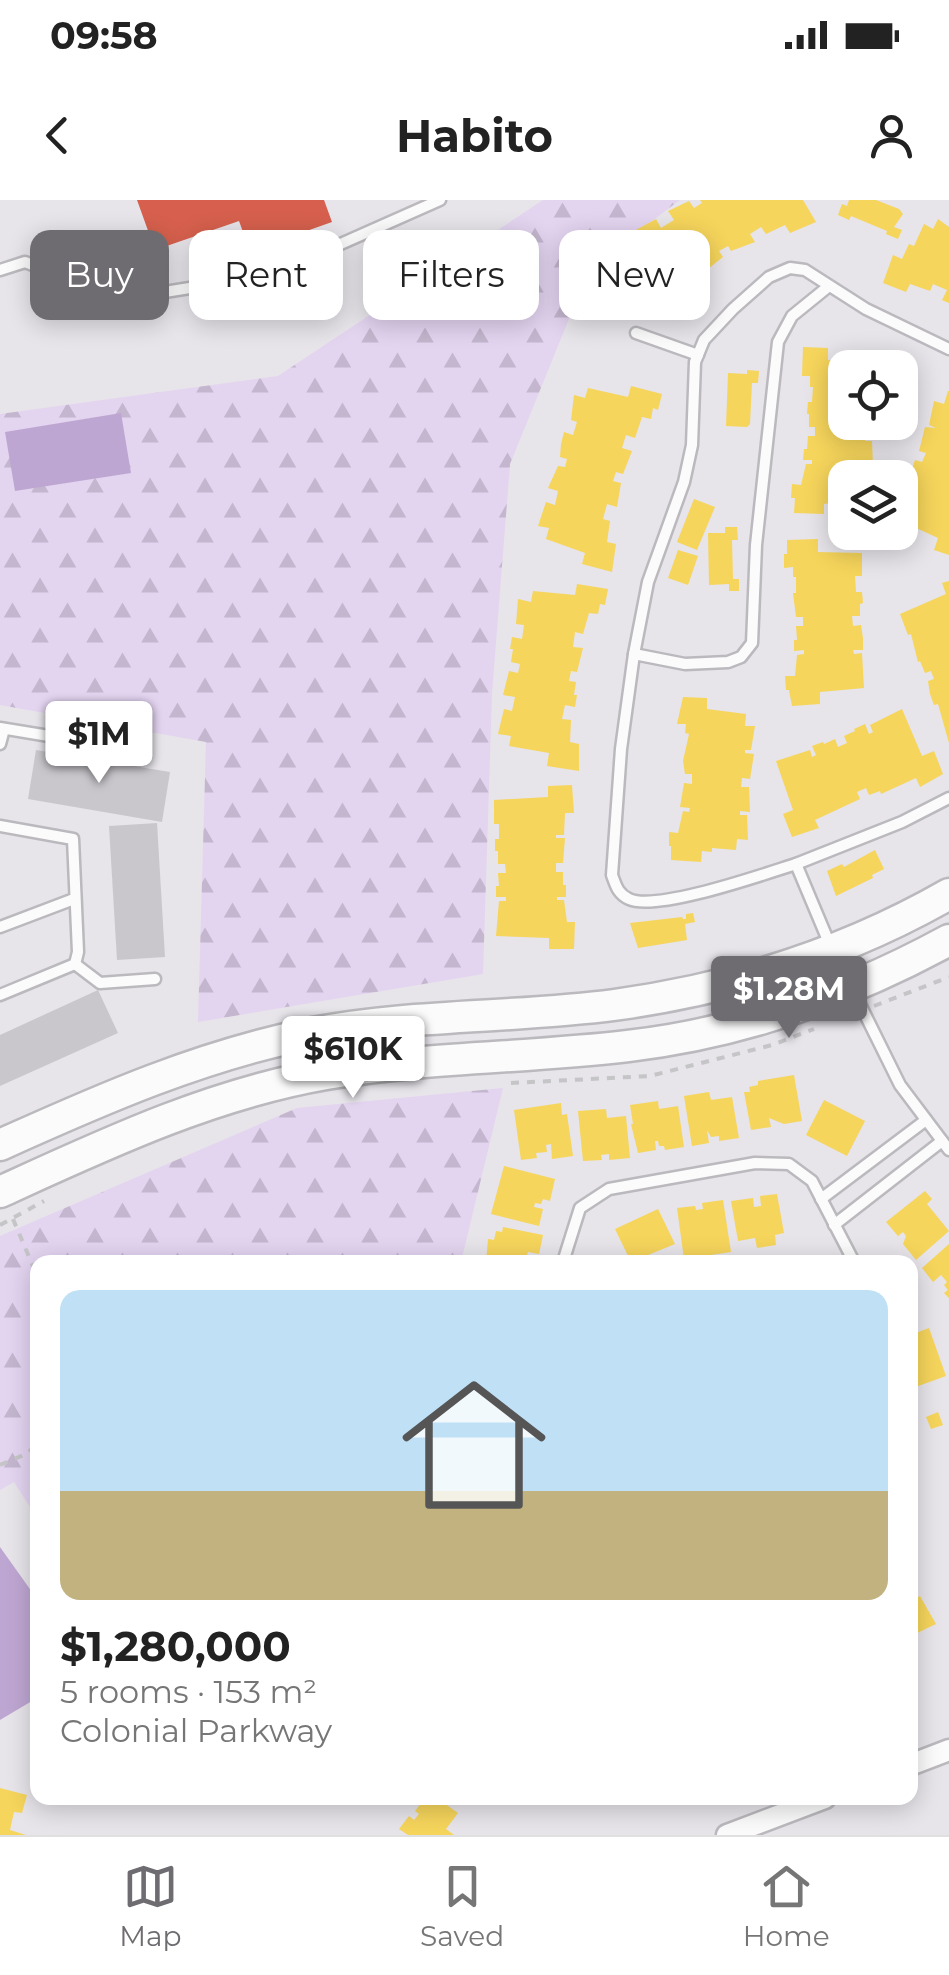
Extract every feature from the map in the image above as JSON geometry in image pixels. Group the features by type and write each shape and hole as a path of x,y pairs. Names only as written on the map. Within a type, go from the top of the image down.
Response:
{"street":[{"path":"0,1145 167,1072 239,1050 315,1033 381,1024 660,997 833,952 892,926 949,894"},
{"path":"6,1206 180,1114 250,1092 325,1074 650,1043 707,1032 851,987 949,940"},
{"path":"833,952 851,987"},
{"path":"918,1762 949,1750"},
{"path":"726,1835 806,1805"}],"lane":[{"path":"0,270 25,262 70,279 140,296 233,282 327,250 440,200"},
{"path":"949,349 866,310 805,270 790,268 769,277 704,340 694,362 692,445 684,482 648,582 634,654 621,749 612,875 618,892 632,901 654,902 713,889 796,864 902,822 949,798"},
{"path":"634,654 685,664 728,662 740,657 752,643 756,544 778,342 792,316 829,286"},
{"path":"636,333 698,355"},
{"path":"0,744 2,728 55,738"},
{"path":"0,826 74,839 78,952 74,964 0,995"},
{"path":"796,864 833,952"},
{"path":"0,927 74,899"},
{"path":"74,964 100,983 155,979"},
{"path":"834,1225 946,1145 900,1085 851,987"},
{"path":"821,1199 926,1120"},
{"path":"565,1255 580,1208 609,1188 755,1163 789,1164 812,1181 850,1255"}],"path":[{"path":"887,1001 949,977"},
{"path":"503,1082 650,1076 772,1046 828,1024"},
{"path":"6,1206 51,1197"},
{"path":"0,1226 6,1206"},
{"path":"6,1206 30,1260"},
{"path":"0,1466 30,1451"}],"green space":[{"path":"543,200 680,200 640,230 559,230 559,320 568,320 510,464 492,693 483,974 198,1022 206,742 0,705 0,414 278,376 363,320 539,320 539,230 498,230"},
{"path":"503,1088 463,1255 30,1255 30,1507 14,1482 0,1490 0,1236 297,1108"}],"shaded area":[{"path":"121,413 131,473 15,491 5,432"},
{"path":"0,1547 30,1589 30,1702 0,1720"}],"building: Homes":[{"path":"700,200 803,200 816,222 790,233 785,225 766,234 761,227 750,234 755,242 719,251 723,257 710,267 710,230 636,230 656,219 661,228 674,220 668,211 689,201 694,208 702,203"},
{"path":"849,200 876,200 899,209 903,214 894,227 902,230 898,239 851,216 849,220 838,215 842,204 847,206"},
{"path":"938,219 949,227 949,303 942,300 947,290 933,284 930,291 910,284 906,292 883,283 893,255 902,259 909,244 914,246 924,224 933,229"},
{"path":"803,347 828,348 828,440 872,441 873,460 828,460 828,503 824,504 824,514 794,513 795,498 791,498 792,484 801,485 806,464 812,464 812,460 803,460 804,449 808,436 815,436 815,427 809,427 807,414 813,387 810,376 802,376"},
{"path":"747,370 759,371 758,383 752,383 750,424 726,426 728,373 747,374"},
{"path":"631,386 662,394 658,410 653,408 651,419 642,417 635,438 626,435 622,448 632,451 623,474 616,472 613,481 621,483 617,507 607,504 603,519 610,521 607,542 616,544 612,572 582,564 585,553 546,539 549,528 538,526 546,502 555,505 558,491 548,488 558,466 565,467 567,459 560,457 561,444 564,432 573,435 577,422 571,420 574,395 585,398 588,388 628,397"},
{"path":"949,391 949,555 934,550 938,538 918,529 918,461 922,462 926,453 919,451 925,427 936,428 929,425 934,401 944,404"},
{"path":"694,499 715,507 697,550 677,542"},
{"path":"725,527 737,527 738,540 732,540 733,579 739,579 739,591 729,591 729,584 709,585 708,533 725,533"},
{"path":"818,539 818,552 862,553 862,576 855,576 856,592 862,592 863,603 860,616 852,616 853,626 861,625 863,650 853,650 854,654 862,653 864,688 820,692 820,704 792,706 785,676 795,676 797,655 804,654 804,650 794,651 796,626 803,626 803,617 796,617 796,577 793,567 784,568 784,554 787,540"},
{"path":"678,550 698,556 688,585 668,578"},
{"path":"949,581 949,743 938,704 934,705 930,694 928,681 934,679 931,671 925,673 918,662 911,634 908,635 900,614 946,594 942,583"},
{"path":"577,584 608,589 605,605 600,604 598,614 589,613 583,634 575,632 573,647 583,648 577,672 571,671 569,681 576,682 577,695 575,707 565,705 562,719 571,720 570,742 579,744 579,771 547,766 549,753 509,746 511,736 498,734 504,709 512,711 515,697 503,695 509,671 518,673 520,664 511,662 510,649 512,637 522,639 524,625 516,624 518,599 531,602 533,591 575,595"},
{"path":"683,697 707,698 707,709 746,714 745,726 755,726 751,750 745,750 754,754 750,779 742,778 741,787 749,787 750,812 740,811 740,815 747,815 748,840 737,839 736,850 702,851 701,862 671,860 669,846 669,832 678,833 683,811 689,812 690,808 680,807 684,783 692,784 692,774 685,774 683,761 689,734 685,733 686,724 677,724"},
{"path":"902,709 922,756 934,751 943,774 920,787 916,778 881,794 880,791 869,795 866,788 857,792 860,799 815,820 819,828 792,837 783,814 793,810 776,761 810,750 812,757 816,755 812,746 835,739 838,747 847,743 844,736 854,729 865,724 869,734 873,732 870,725"},
{"path":"572,785 574,813 565,813 564,835 556,835 565,838 563,863 556,863 556,872 563,872 566,885 566,897 557,900 564,900 567,922 575,922 574,949 549,949 549,938 496,936 499,901 506,901 506,897 496,897 498,873 506,873 505,864 498,864 495,851 499,824 494,824 494,800 548,797 548,786"},
{"path":"875,850 884,869 836,896 827,871 842,864 844,867"},
{"path":"693,913 695,922 685,924 687,940 638,948 630,923 686,919 686,914"},
{"path":"794,1075 802,1121 784,1124 769,1118 771,1127 751,1130 744,1092 750,1092 749,1087 758,1085 758,1081"},
{"path":"709,1092 711,1100 732,1097 739,1138 719,1141 719,1136 711,1137 707,1130 709,1143 692,1146 684,1096"},
{"path":"824,1100 865,1121 847,1156 806,1135"},
{"path":"658,1101 659,1109 678,1106 684,1147 665,1150 655,1141 656,1150 638,1153 630,1105"},
{"path":"561,1103 562,1115 567,1114 573,1156 552,1159 551,1144 546,1145 547,1152 536,1153 537,1158 521,1160 514,1110"},
{"path":"606,1109 607,1118 626,1116 630,1158 609,1160 609,1154 601,1155 602,1160 583,1161 578,1111"},
{"path":"504,1166 555,1179 550,1201 535,1203 534,1207 543,1209 539,1226 491,1214"},
{"path":"925,1191 932,1199 927,1204 949,1231 918,1258 903,1244 903,1232 898,1236 886,1222"},
{"path":"777,1194 784,1233 775,1235 776,1245 757,1248 755,1238 738,1241 731,1201 753,1198 754,1207 761,1206 760,1196"},
{"path":"723,1200 731,1252 683,1255 677,1208 703,1209 702,1203"},
{"path":"658,1209 675,1244 648,1255 628,1255 615,1229"},
{"path":"503,1227 543,1235 539,1254 487,1255 488,1239 494,1240 496,1231 502,1232"},
{"path":"949,1244 949,1298 944,1293 948,1290 944,1285 947,1282 941,1275 933,1282 922,1268"},
{"path":"929,1328 946,1376 918,1386 918,1332"},
{"path":"938,1412 943,1425 931,1429 926,1417"},
{"path":"918,1597 936,1624 918,1633"},
{"path":"0,1788 27,1795 22,1813 14,1812 10,1830 26,1835 0,1835"},
{"path":"420,1805 447,1805 458,1813 446,1829 454,1835 408,1835 399,1829 409,1816 414,1820 419,1814 415,1811"}],"building: Shops":[{"path":"137,200 324,200 332,222 309,230 242,230 239,221 213,230 189,230 189,238 169,245 169,230 148,230"}],"building: Other":[{"path":"36,750 170,772 162,822 28,799"},
{"path":"157,823 165,957 117,960 109,826"},
{"path":"98,990 118,1033 0,1086 0,1035"}]}
